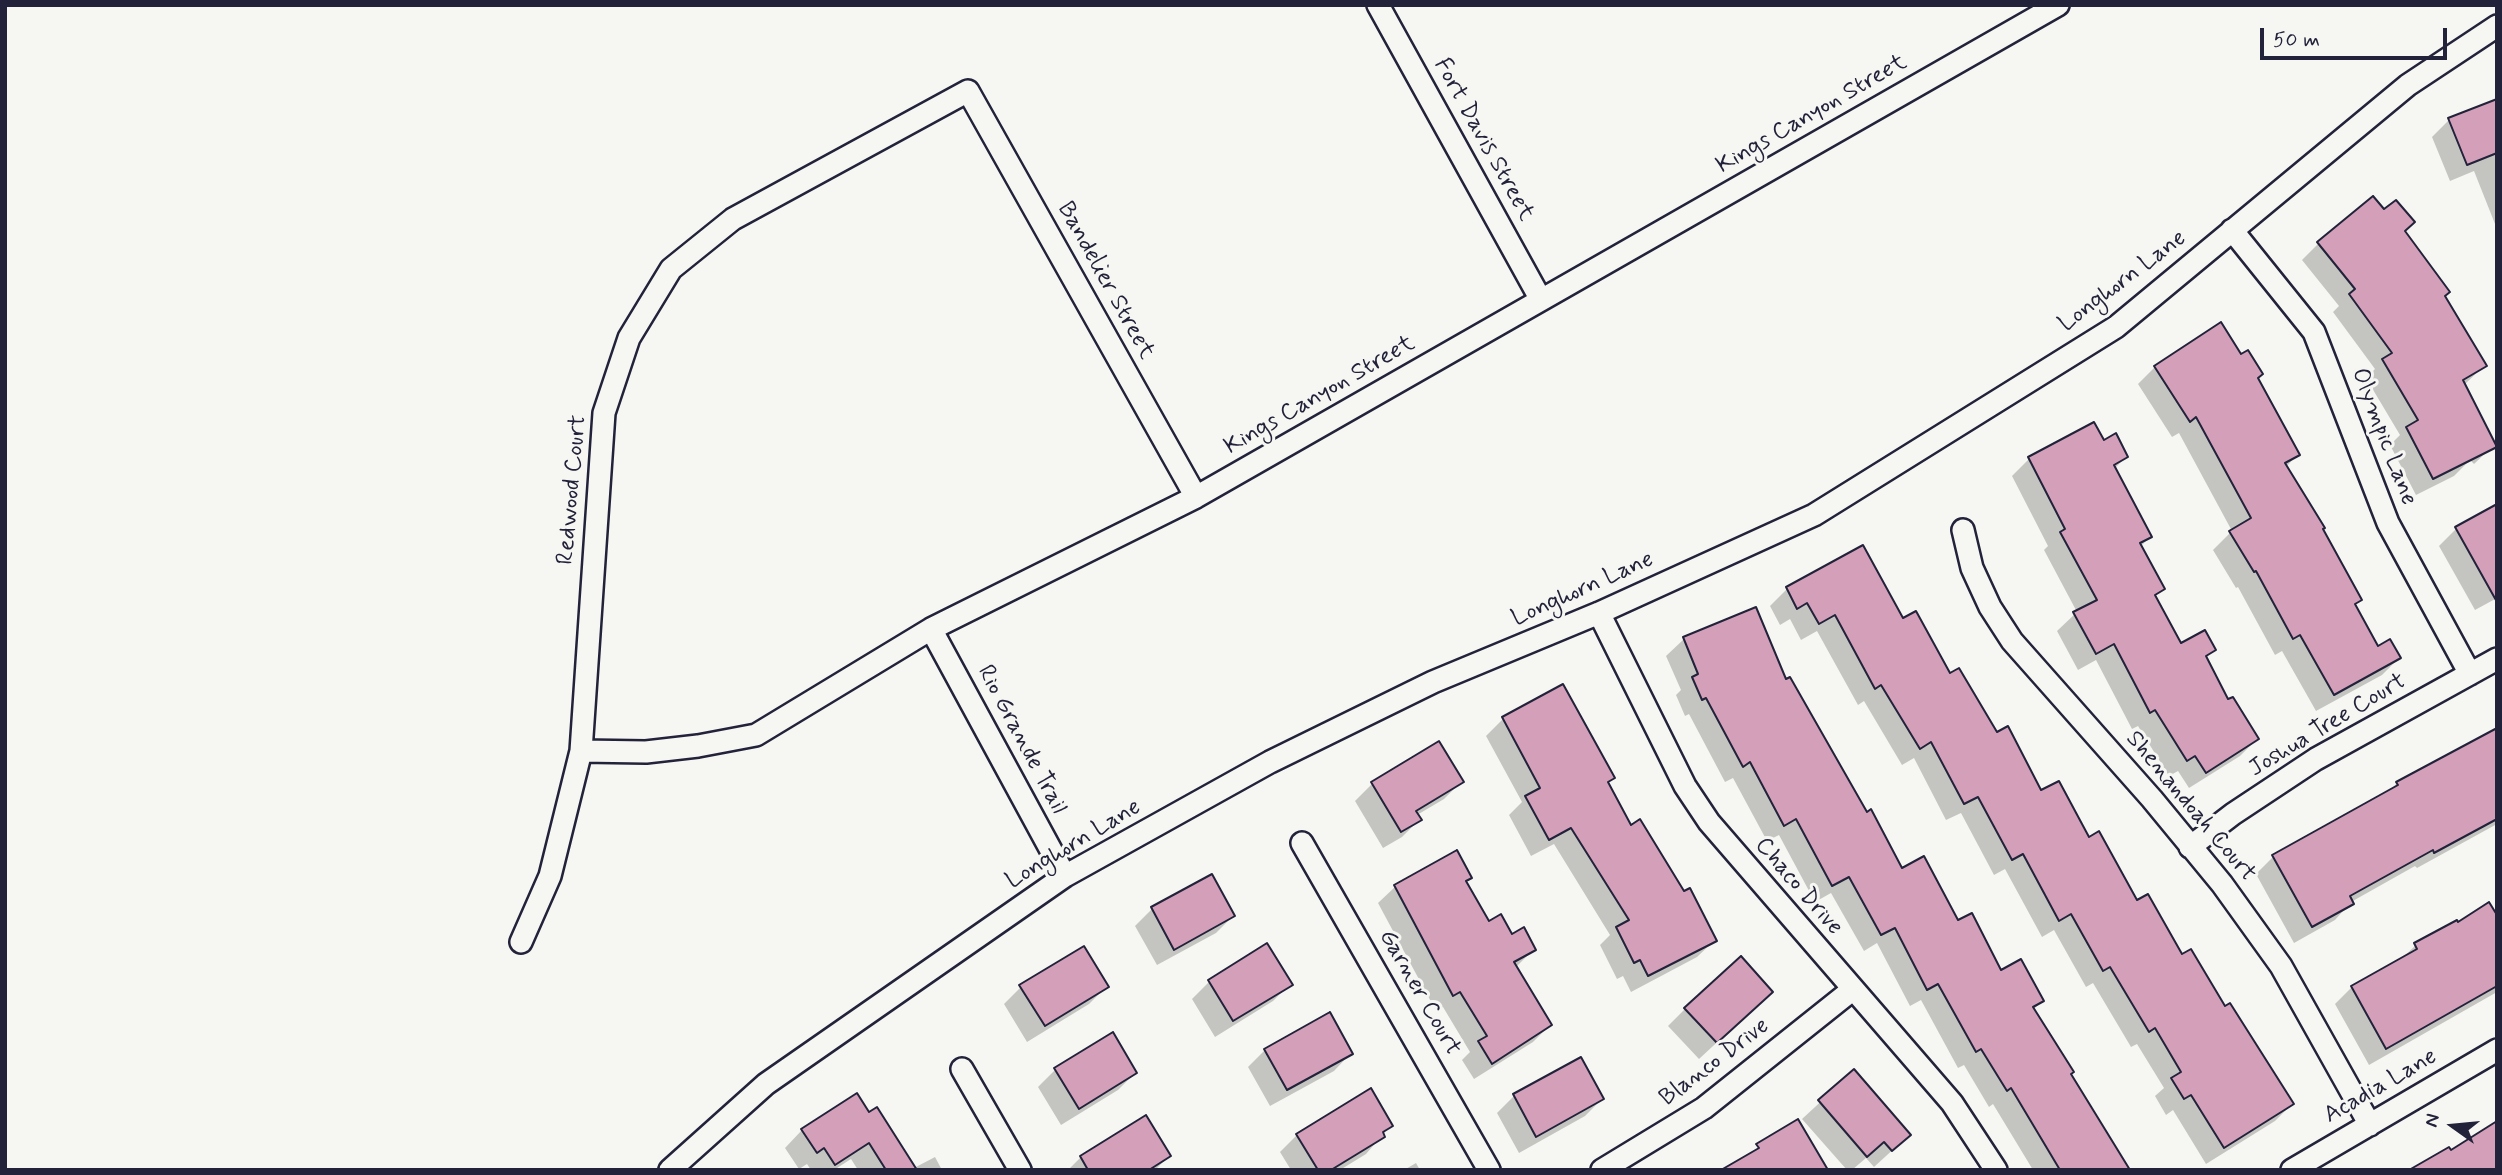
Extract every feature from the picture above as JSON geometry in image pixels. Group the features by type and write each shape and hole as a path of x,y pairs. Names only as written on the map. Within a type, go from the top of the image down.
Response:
{"street":[{"name":"Fort Davis Street","path":"1378,5 1541,300"},
{"name":"Kings Canyon Street","path":"581,751 659,750 756,735 932,629 1196,497 2058,5"},
{"name":"Longhorn Lane","path":"670,1170 766,1084 1065,876 1270,762 1433,682 1600,612 1814,515 2116,327 2407,85 2497,26"},
{"name":"Bandelier Street","path":"968,91 1196,497"},
{"name":"Redwood Court","path":"521,942 550,876 581,751 604,412 629,338 671,270 733,219 968,91"},
{"name":"Olympic Lane","path":"2232,230 2314,332 2388,523 2470,674"},
{"name":"Shenandoah Court","path":"1963,530 1972,568 1990,607 2012,640 2152,799 2222,884 2281,965 2371,1125"},
{"name":"Chaco Drive","path":"1600,612 1685,786 1709,822 1952,1103 1996,1170"},
{"name":"Rio Grande Trail","path":"932,629 1065,876"},
{"name":"Joshua Tree Court","path":"2190,847 2233,814 2316,759 2497,659"},
{"name":"Garner Court","path":"1302,843 1489,1170"},
{"name":"Blanco Drive","path":"1602,1170 1704,1108 1852,990"},
{"name":"Acadia Lane","path":"2292,1170 2497,1050"},
{"path":"961,1069 1020,1170"}],"building":[{"path":"2497,99 2497,153 2467,165 2448,118"},
{"path":"2373,196 2384,209 2396,200 2415,222 2405,231 2450,292 2445,296 2487,366 2463,380 2497,447 2433,479 2406,427 2418,420 2382,359 2392,353 2349,294 2355,289 2317,242"},
{"path":"2221,322 2241,354 2248,350 2263,374 2258,378 2300,455 2285,463 2325,528 2323,529 2362,600 2355,604 2378,646 2390,639 2401,658 2334,695 2300,635 2293,639 2256,571 2254,572 2229,531 2251,518 2196,417 2190,422 2154,366"},
{"path":"2094,422 2104,440 2116,433 2128,457 2114,465 2152,537 2140,543 2165,589 2155,595 2181,643 2205,630 2216,650 2206,656 2228,699 2233,697 2259,739 2206,773 2195,756 2187,761 2155,710 2150,713 2114,644 2096,654 2073,612 2097,600 2060,532 2065,529 2028,457"},
{"path":"2497,504 2497,602 2455,527"},
{"path":"1863,545 1903,618 1916,611 1950,673 1959,668 1997,732 2008,726 2041,790 2059,781 2089,837 2099,831 2137,900 2148,894 2182,954 2191,949 2225,1006 2230,1003 2294,1104 2224,1148 2191,1095 2184,1099 2171,1078 2181,1072 2155,1028 2149,1032 2110,967 2103,971 2071,914 2059,921 2023,854 2012,860 1978,797 1964,804 1931,742 1920,749 1881,685 1875,689 1835,615 1819,624 1807,603 1797,609 1786,587"},
{"path":"1756,607 1786,679 1790,677 1867,812 1871,809 1902,868 1924,856 1958,920 1972,913 2001,970 2021,959 2044,1001 2033,1007 2130,1170 2060,1170 2011,1088 2007,1091 1981,1049 1976,1052 1938,984 1927,990 1895,928 1881,935 1849,877 1832,886 1796,819 1784,826 1750,762 1743,767 1706,698 1702,700 1692,677 1698,674 1683,637"},
{"path":"1563,684 1615,778 1608,782 1631,825 1640,819 1684,891 1690,888 1717,941 1648,976 1640,960 1634,963 1616,927 1629,920 1571,828 1549,840 1525,796 1540,788 1502,717"},
{"path":"2497,728 2497,819 2434,853 2433,850 2350,896 2354,904 2312,927 2272,855 2398,785 2396,782"},
{"path":"1439,741 1464,782 1416,811 1422,820 1401,832 1371,782"},
{"path":"1457,850 1472,878 1466,881 1489,921 1501,914 1512,934 1524,927 1536,950 1514,962 1552,1025 1492,1064 1478,1041 1487,1036 1460,992 1453,996 1394,885"},
{"path":"1212,874 1235,916 1174,950 1151,907"},
{"path":"2489,902 2497,915 2497,986 2386,1049 2351,986 2417,949 2414,943 2457,920 2458,922"},
{"path":"1267,943 1293,985 1233,1021 1208,980"},
{"path":"1084,946 1109,987 1045,1026 1019,985"},
{"path":"1741,956 1773,992 1717,1043 1684,1008"},
{"path":"1330,1012 1353,1054 1287,1090 1264,1049"},
{"path":"1113,1032 1137,1073 1079,1109 1054,1068"},
{"path":"1581,1057 1604,1099 1536,1137 1513,1094"},
{"path":"1854,1069 1911,1135 1892,1151 1884,1142 1867,1157 1818,1100"},
{"path":"1371,1088 1393,1126 1383,1132 1385,1137 1331,1170 1318,1170 1296,1134"},
{"path":"857,1093 869,1112 877,1107 917,1170 886,1170 869,1143 835,1165 824,1148 817,1153 801,1129"},
{"path":"1146,1115 1171,1156 1149,1170 1088,1170 1080,1156"},
{"path":"1798,1119 1828,1170 1721,1170 1759,1148 1756,1144"},
{"path":"2497,1121 2497,1170 2409,1170 2449,1147 2451,1150"}]}
